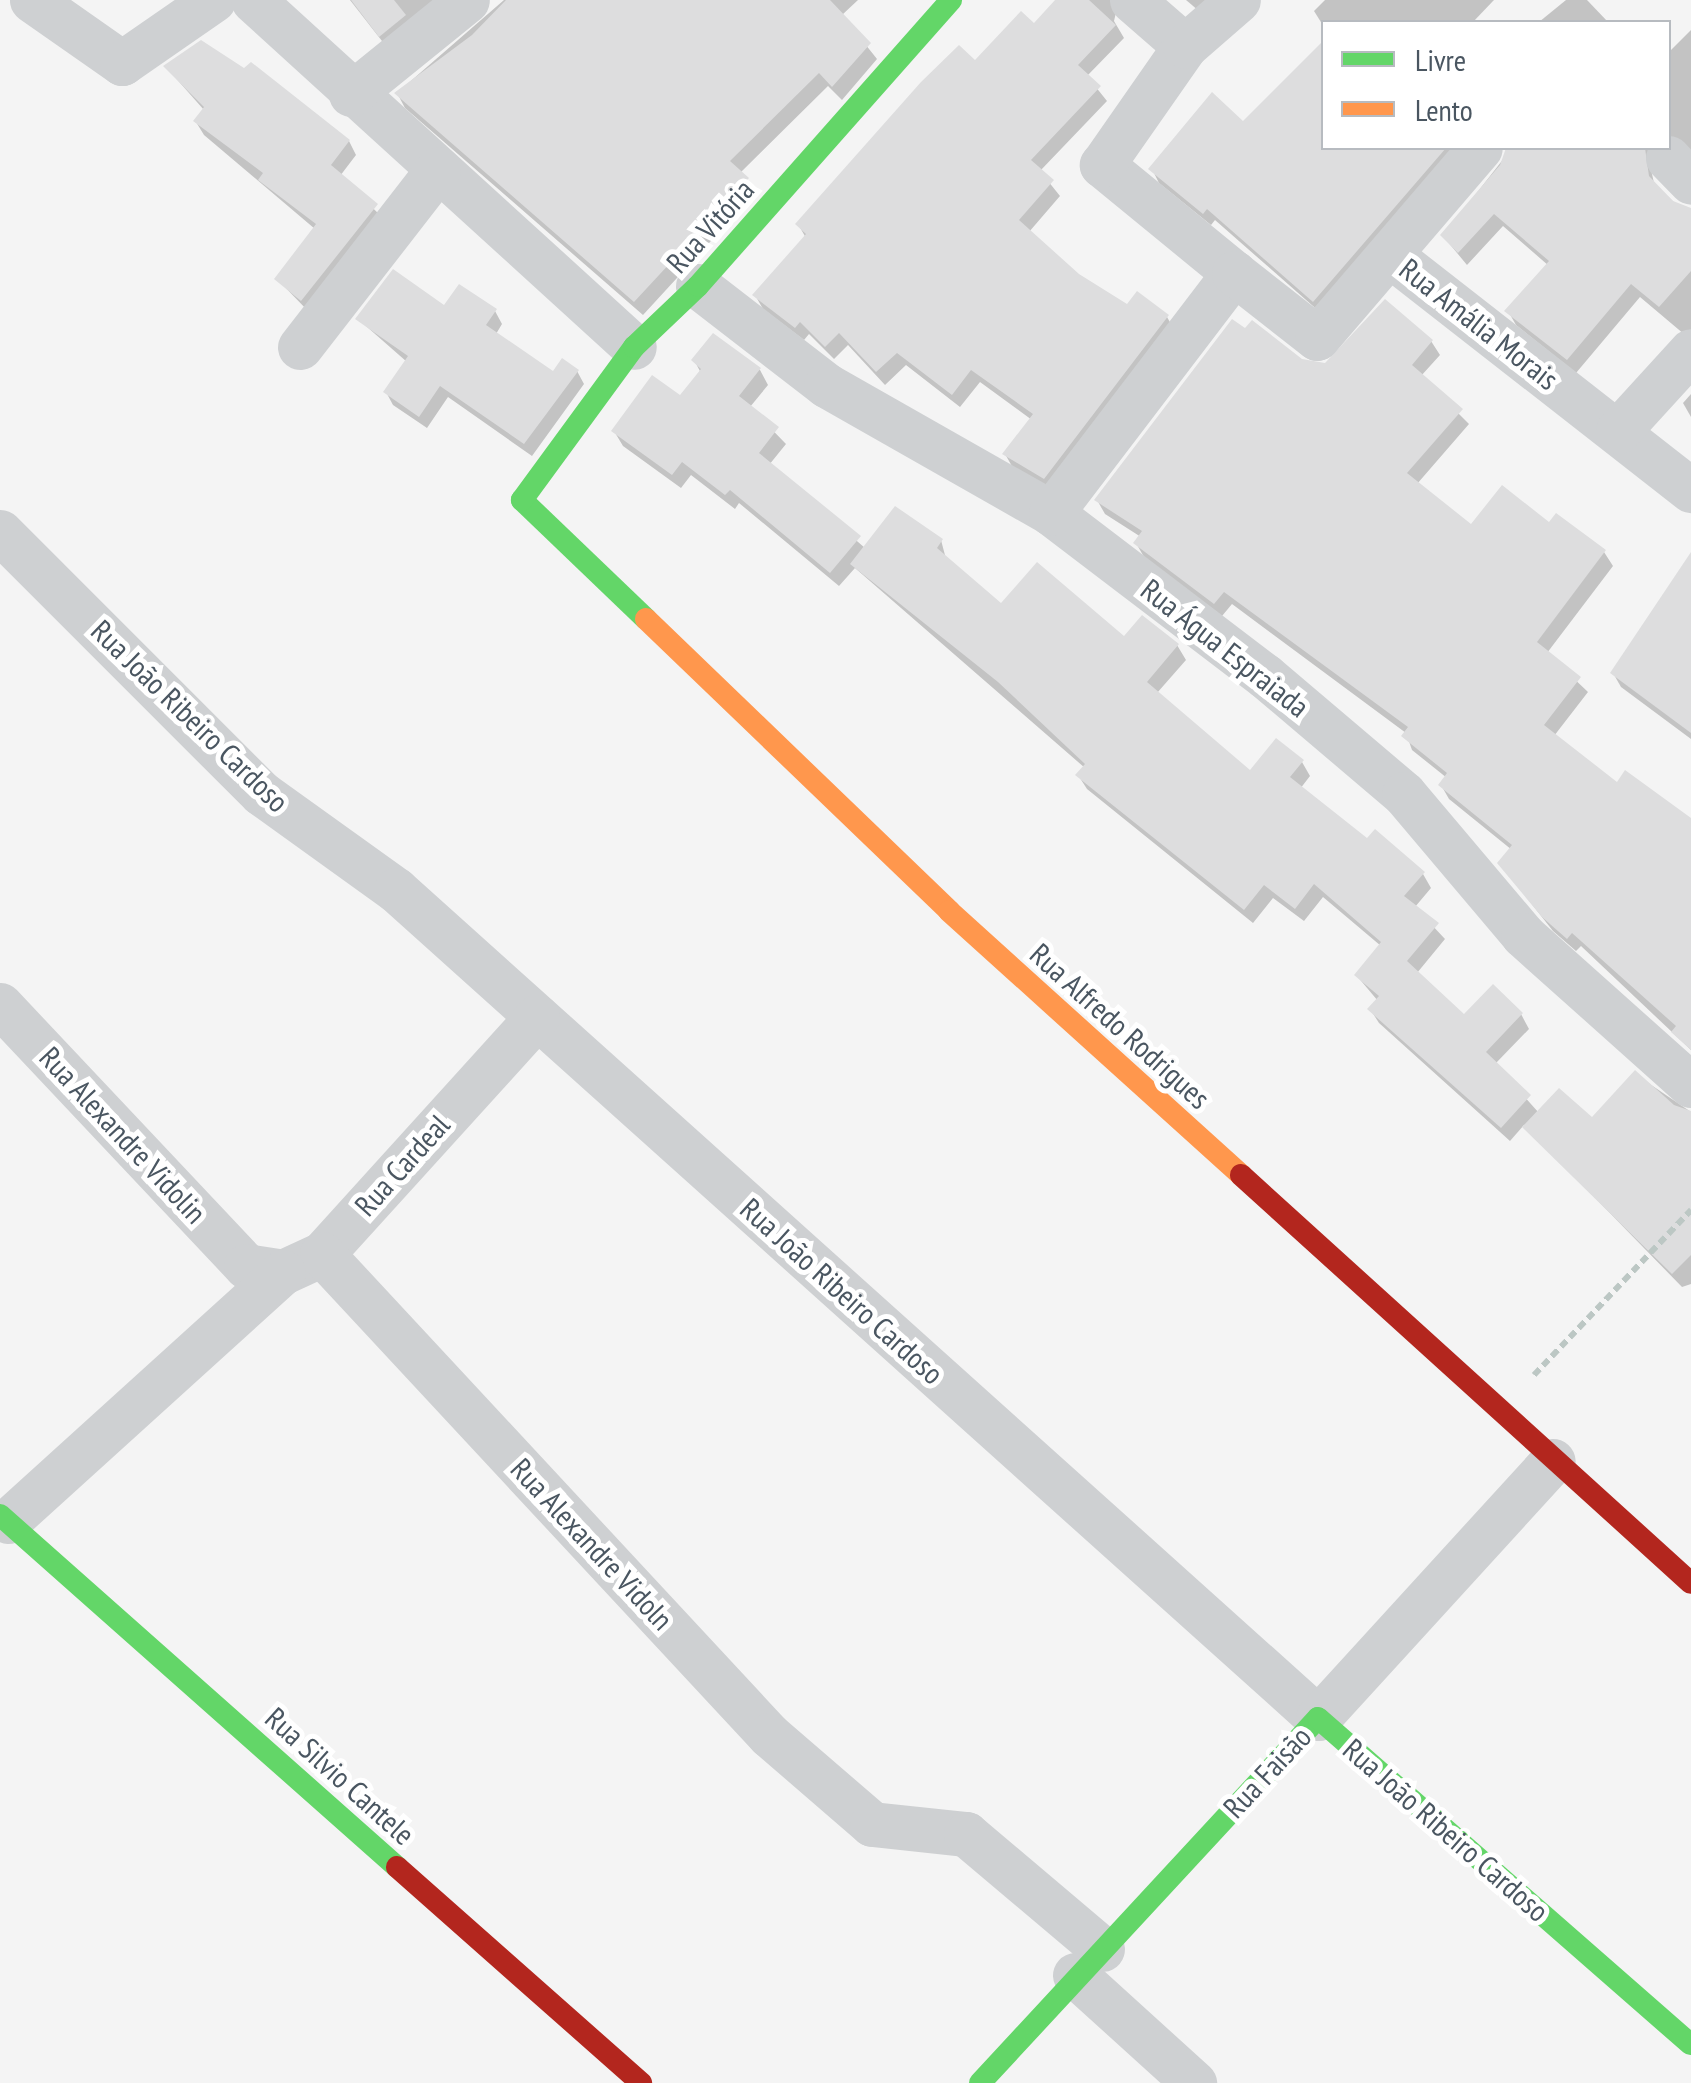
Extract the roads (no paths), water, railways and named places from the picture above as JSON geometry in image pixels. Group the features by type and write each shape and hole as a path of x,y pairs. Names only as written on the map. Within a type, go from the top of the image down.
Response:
{"street":[{"path":"32,0 122,63 213,0"},
{"path":"253,0 351,94 634,348"},
{"path":"351,94 466,0"},
{"name":"Rua Vitória","path":"522,500 634,348 698,286 951,0"},
{"path":"1132,0 1184,46"},
{"path":"1051,512 1234,273 1102,165 1184,46 1238,0"},
{"path":"1390,255 1478,150"},
{"path":"300,347 438,169"},
{"name":"Rua Amália Morais","path":"1234,273 1317,338 1390,255 1691,490"},
{"name":"Rua Água Espraiada","path":"698,286 826,384 1051,512 1265,676 1404,794 1523,935 1691,1084"},
{"path":"1618,432 1691,351"},
{"name":"Rua Alfredo Rodrigues","path":"522,500 950,911 1691,1582"},
{"name":"Rua João Ribeiro Cardoso","path":"0,532 262,792 396,890 1318,1718 1691,2044"},
{"name":"Rua Alexandre Vidolin","path":"0,1005 283,1264"},
{"name":"Rua Cardeal","path":"4,1518 283,1264 537,1017"},
{"name":"Rua Alexandre Vidoln","path":"283,1264 769,1735 872,1824 966,1834 1088,1962"},
{"name":"Rua Faisão","path":"980,2083 1553,1461"},
{"name":"Rua Silvio Cantele","path":"4,1518 640,2083"},
{"path":"1088,1962 1194,2083"}]}
